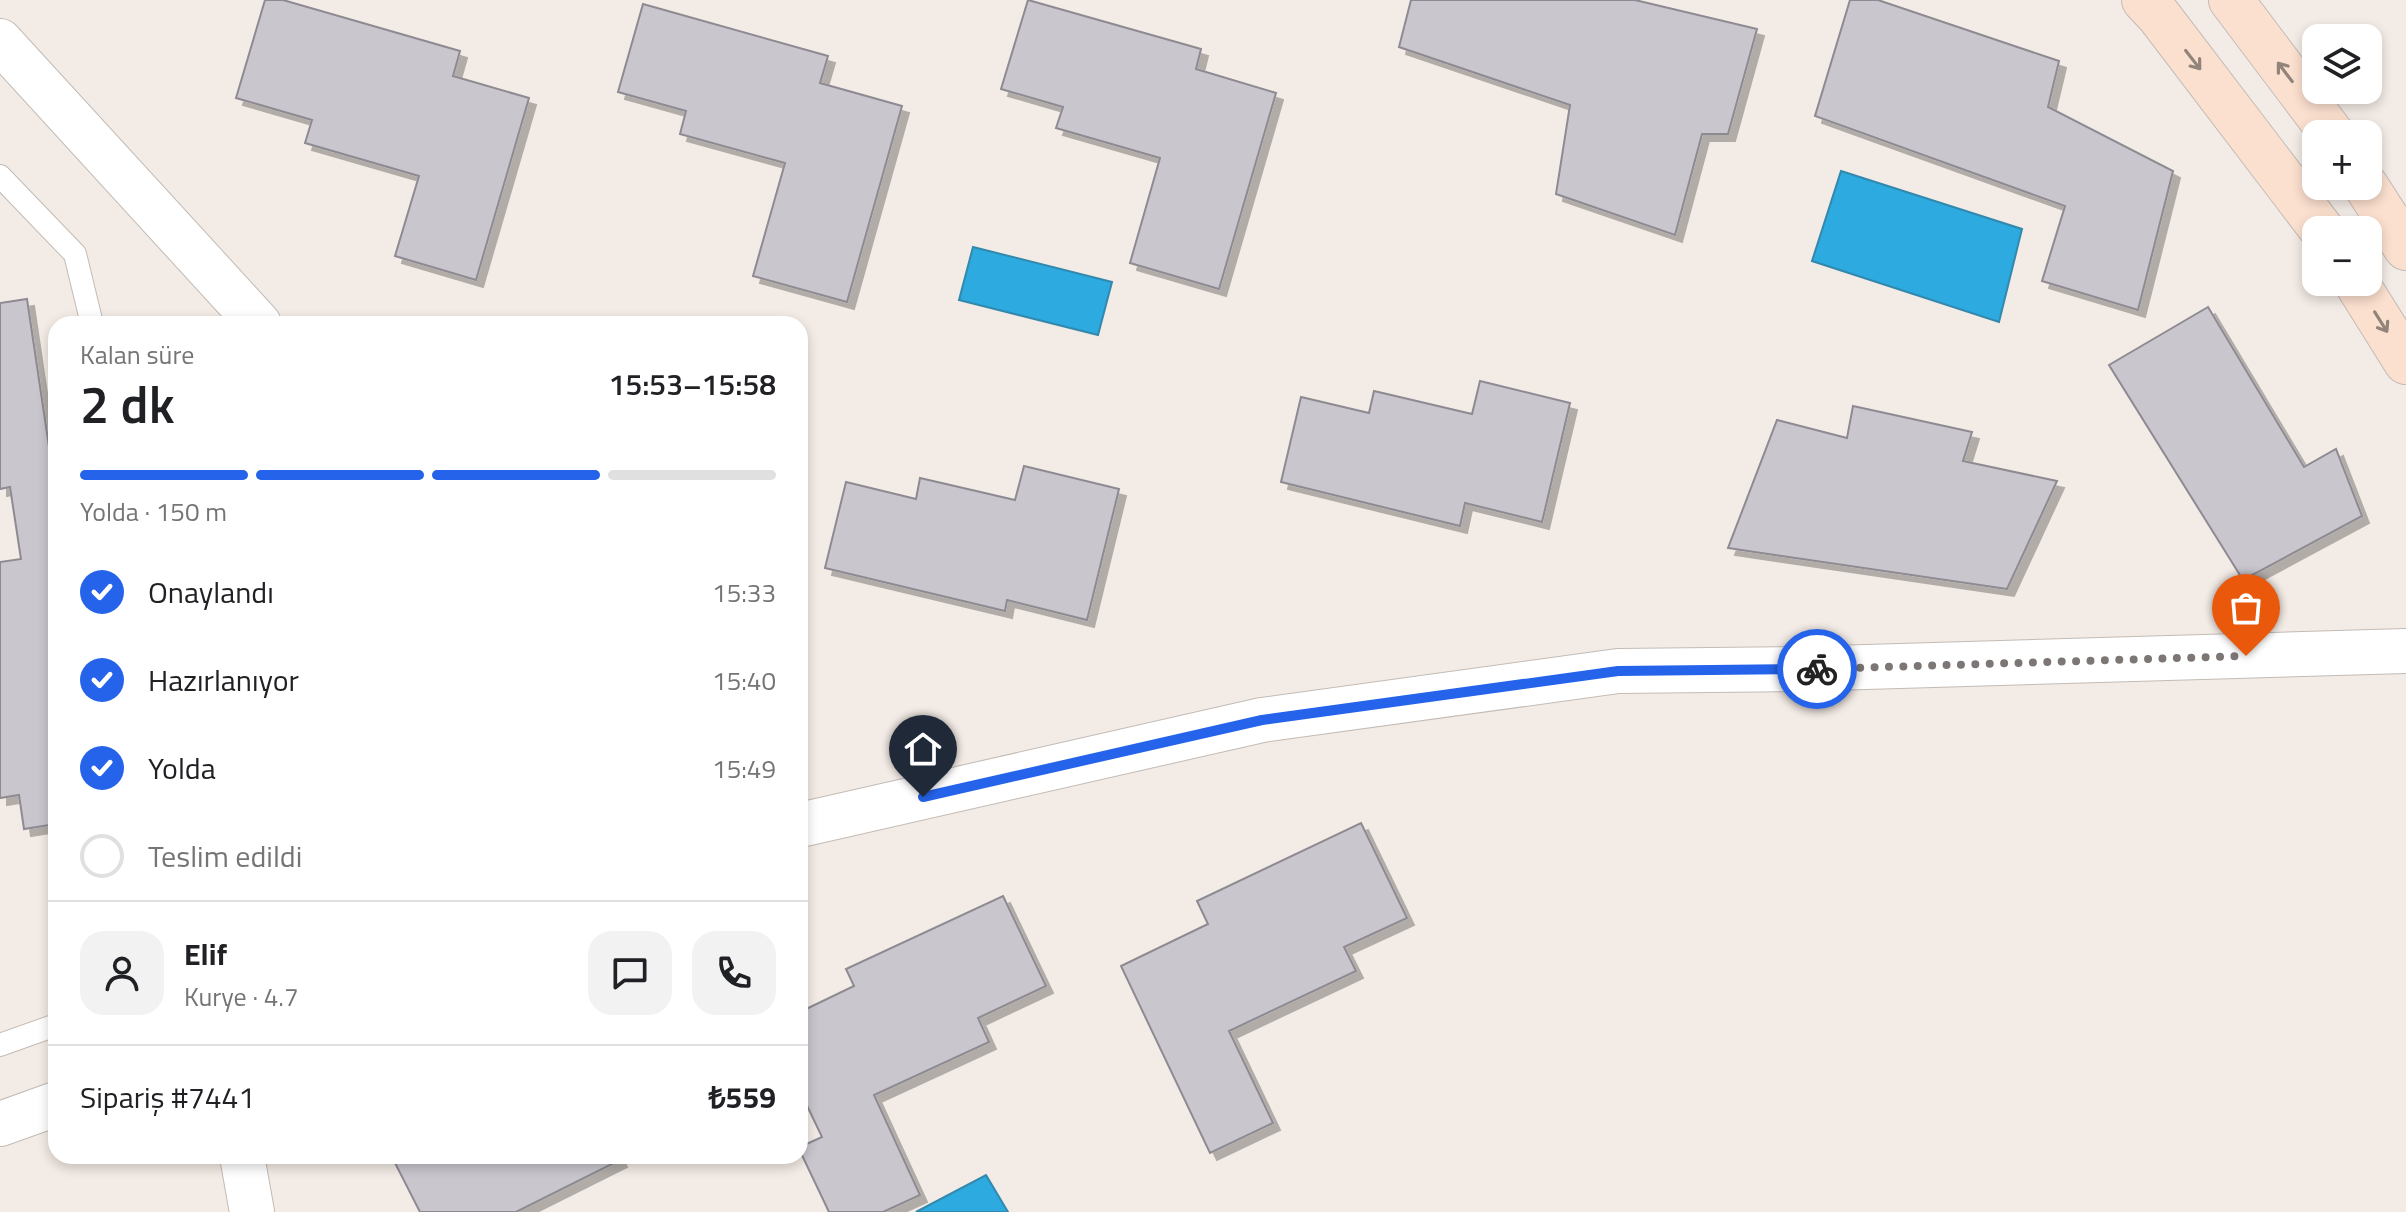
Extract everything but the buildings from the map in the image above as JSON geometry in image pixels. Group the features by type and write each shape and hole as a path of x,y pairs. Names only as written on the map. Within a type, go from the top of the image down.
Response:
{"main road":[{"path":"2144,0 2311,216"},
{"path":"2231,0 2321,120"},
{"path":"2375,200 2406,248"},
{"path":"2365,296 2406,362"}],"street":[{"path":"0,41 252,316"},
{"path":"808,823 1262,720 1618,671 1799,669 2406,651"},
{"path":"0,1124 48,1107"},
{"path":"243,1164 252,1212"}],"lane":[{"path":"0,176 75,254 90,316"},
{"path":"0,1045 48,1028"}],"water":[{"path":"1841,171 2022,229 1999,322 1812,261"},
{"path":"973,247 1112,282 1098,335 959,300"},
{"path":"986,1175 1008,1212 916,1212"}],"way so far":[{"path":"1817,669 2246,656"}],"route":[{"path":"923,797 1262,720 1618,671 1817,669"}]}
